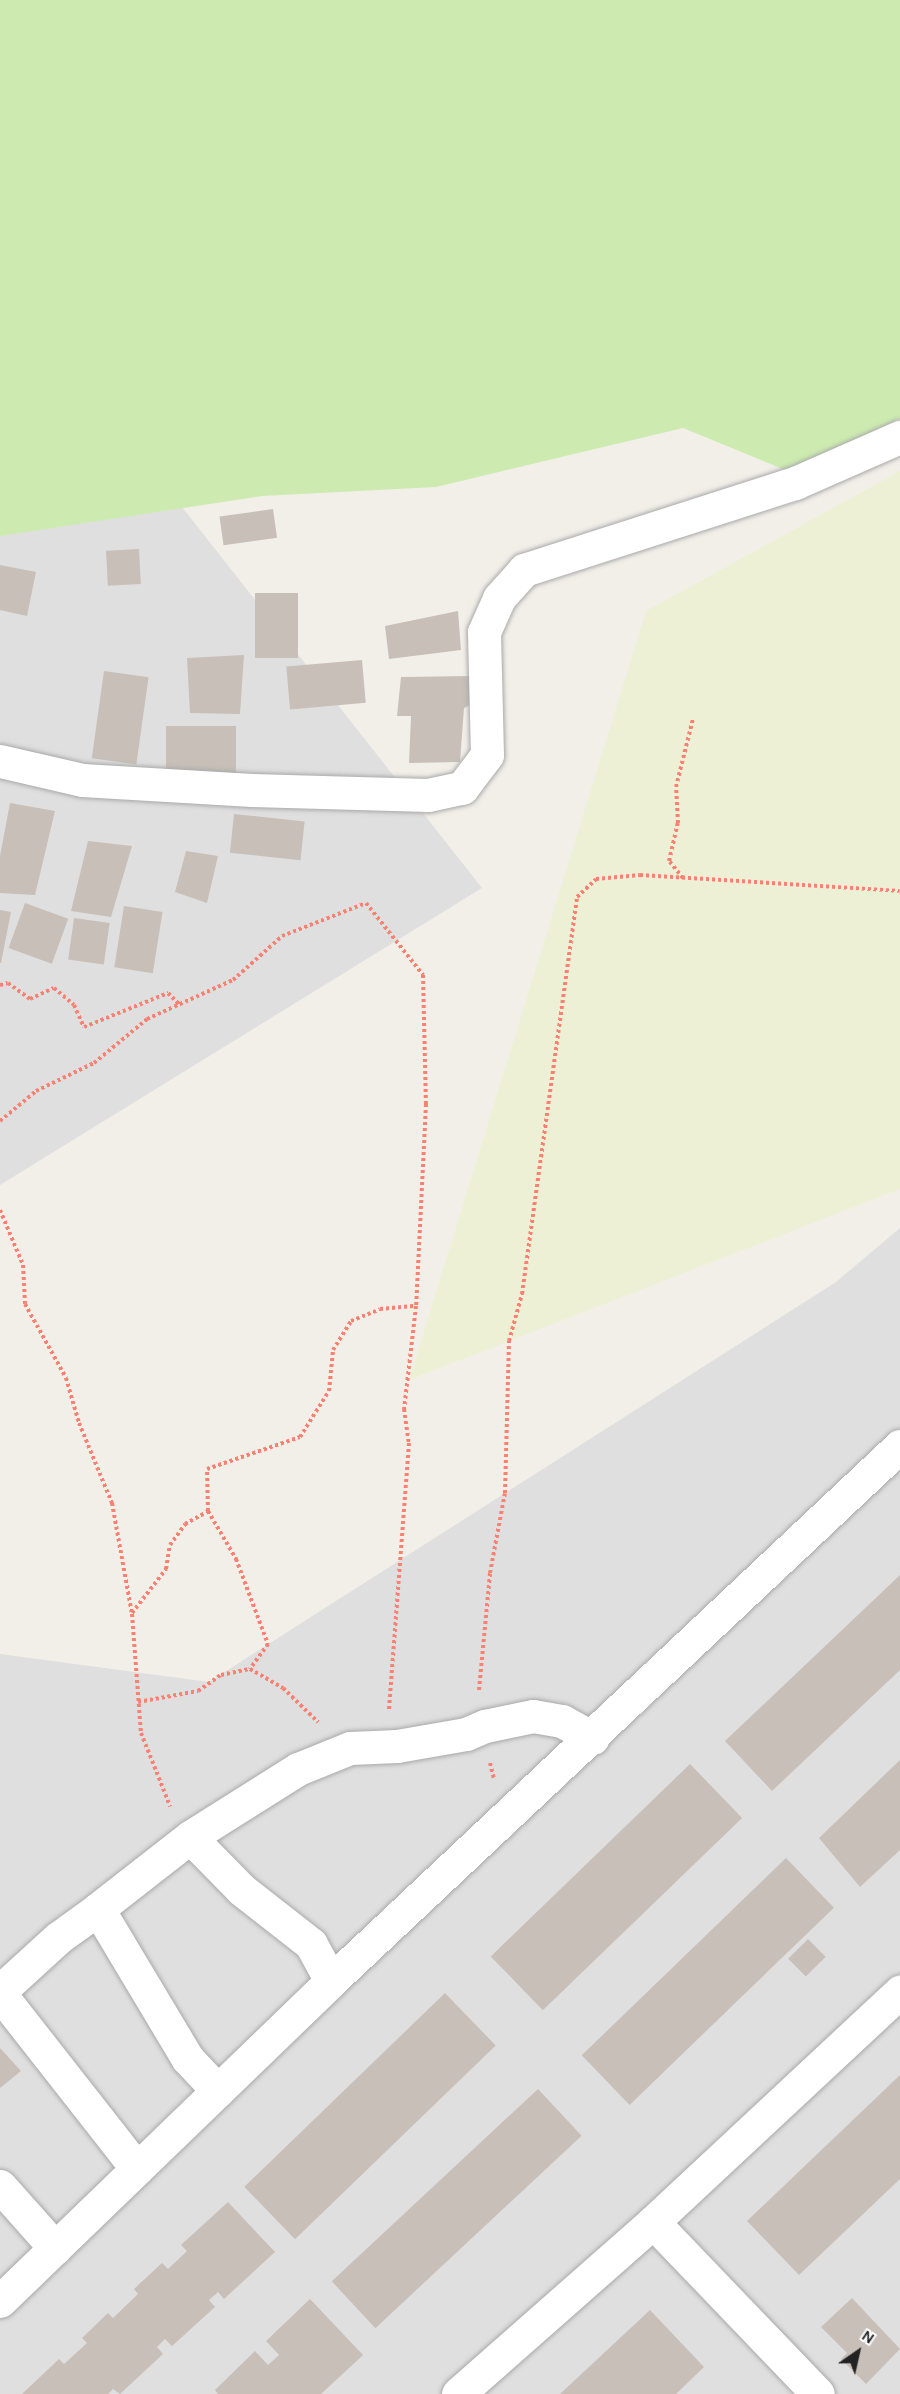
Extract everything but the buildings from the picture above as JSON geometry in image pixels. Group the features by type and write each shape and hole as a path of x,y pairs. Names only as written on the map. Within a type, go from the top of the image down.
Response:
{"street":[{"path":"0,761 82,780 252,790 428,795 462,788 487,755 484,632 499,598 524,570 795,483 900,437"},
{"path":"0,2301 331,1981 593,1738 900,1446"},
{"path":"137,2169 0,1993 58,1938 190,1837 298,1769 340,1752 397,1746 466,1734 485,1726 532,1716 562,1721 593,1738"},
{"path":"190,1837 242,1890 311,1944 331,1981"},
{"path":"98,1909 187,2058 218,2091"},
{"path":"458,2394 653,2222 900,1992"},
{"path":"0,2186 55,2248"},
{"path":"653,2222 818,2394"}],"path":[{"path":"684,879 669,861 678,823 676,787 693,719"},
{"path":"511,1812 496,1783 478,1689 490,1573 506,1482 509,1341 522,1294 577,897 596,879 640,875 684,879 762,880 900,891"},
{"path":"0,1121 36,1091 94,1063 147,1019 181,1006 233,980 282,936 366,903 423,975 426,1104 416,1306 404,1409 409,1443 388,1720 397,1746"},
{"path":"0,985 8,983 30,999 54,988 74,1005 84,1027 168,993 181,1006"},
{"path":"0,1210 23,1265 25,1305 66,1378 78,1423 112,1503 132,1614 141,1733 156,1778 177,1821 190,1837"},
{"path":"250,1669 268,1644 236,1558 208,1510 207,1469 229,1458 300,1437 329,1391 333,1350 351,1321 380,1309 416,1306"},
{"path":"132,1614 166,1569 170,1545 185,1524 208,1510"},
{"path":"138,1702 198,1691 221,1675 250,1669 283,1688 317,1721 340,1752"}],"shaded area":[{"path":"0,276 482,888 0,1185"},
{"path":"900,1228 900,2394 0,2394 0,1654 209,1682 836,1282"}],"green space":[{"path":"0,0 900,0 900,418 790,472 683,428 436,487 262,496 0,536"},
{"path":"900,471 900,1189 409,1380 646,611"}]}
